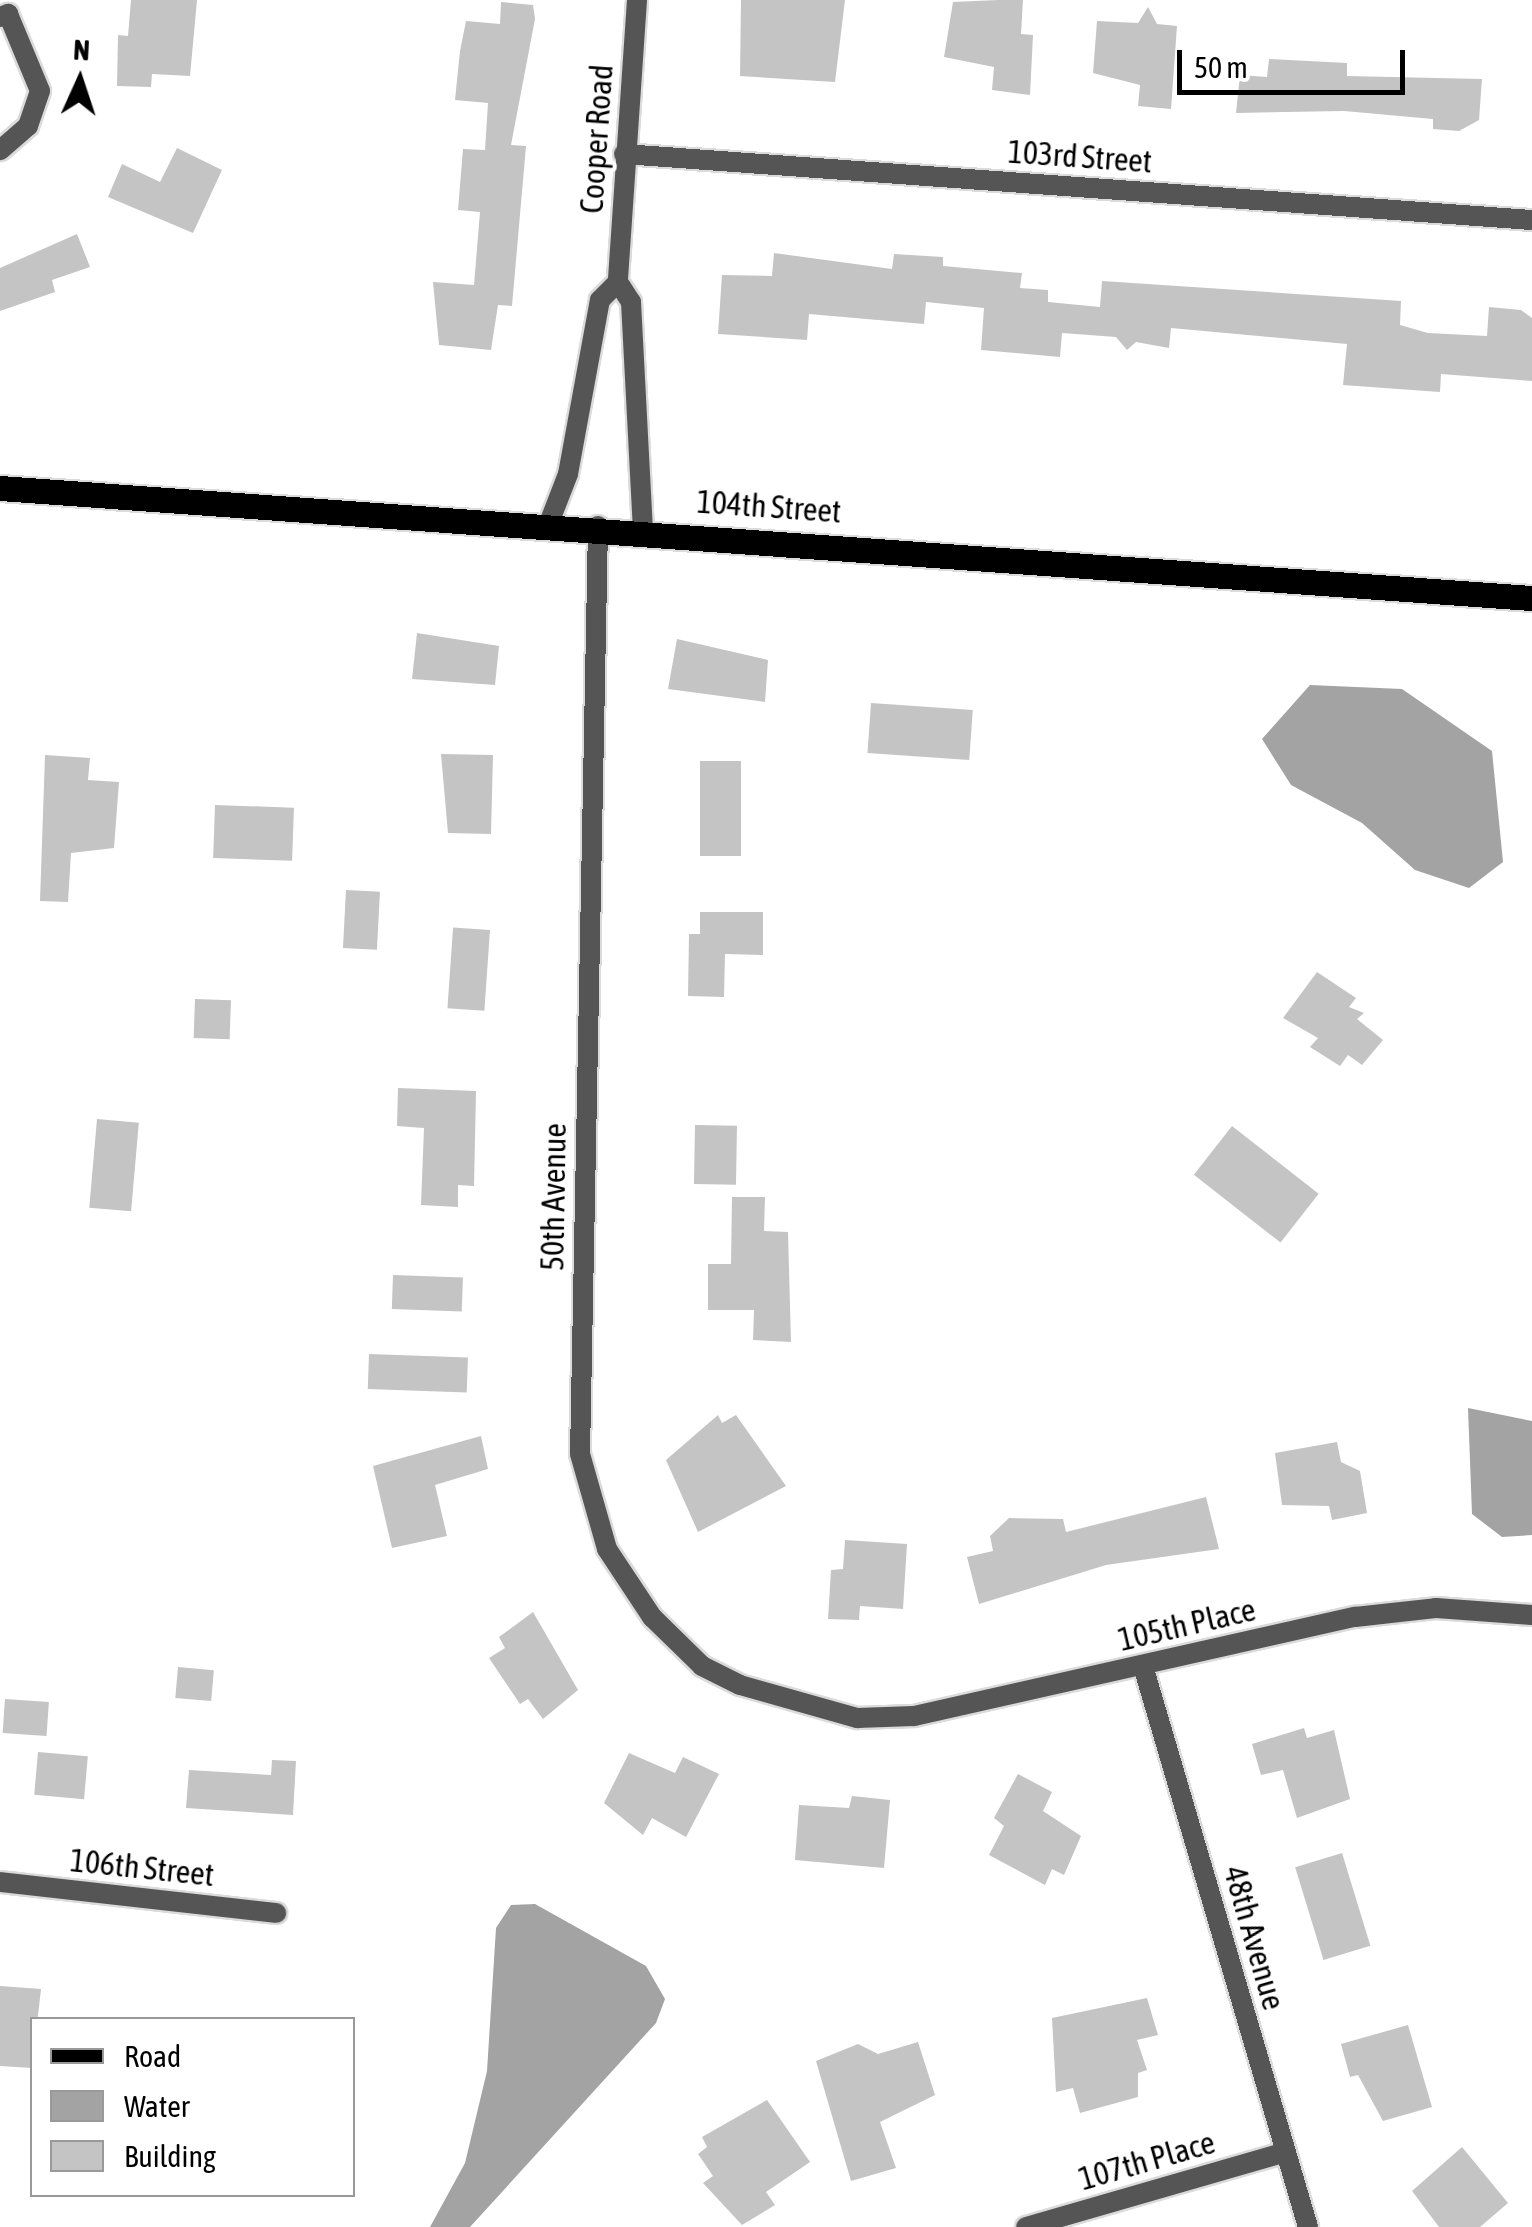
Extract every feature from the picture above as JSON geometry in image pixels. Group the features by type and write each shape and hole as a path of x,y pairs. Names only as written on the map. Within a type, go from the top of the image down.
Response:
{"main road":[{"name":"104th Street","path":"0,488 598,526 1532,598"}],"street":[{"name":"Cooper Road","path":"637,0 618,282 632,302 643,530"},
{"path":"0,150 28,126 40,91 7,10"},
{"name":"103rd Street","path":"624,154 1532,220"},
{"name":"Cooper Road","path":"550,523 568,474 600,300 618,282"},
{"name":"50th Avenue","path":"598,526 580,1454 589,1498 628,1585 702,1666 792,1706 858,1718"},
{"name":"105th Place","path":"858,1718 914,1716 1355,1617 1436,1608 1532,1615"},
{"name":"48th Avenue","path":"1144,1666 1308,2227"},
{"name":"106th Street","path":"0,1882 276,1913"},
{"name":"107th Place","path":"1026,2227 1286,2152"}],"water":[{"path":"1310,685 1402,689 1492,751 1503,862 1469,888 1415,870 1362,823 1291,785 1262,739"},
{"path":"1468,1408 1532,1421 1532,1535 1502,1537 1472,1514"},
{"path":"535,1904 646,1966 665,1999 656,2023 470,2227 430,2227 465,2163 487,2071 496,1928 511,1905"}],"building":[{"path":"131,0 197,0 190,76 152,74 151,87 117,86 118,35 128,36"},
{"path":"741,0 845,0 835,82 740,76"},
{"path":"1023,0 1021,34 1033,35 1030,95 992,90 994,67 944,57 953,2"},
{"path":"501,2 533,5 535,19 511,145 526,146 512,306 498,305 491,350 439,345 433,282 474,285 480,212 458,210 463,149 485,150 488,103 455,100 460,51 466,21 500,24"},
{"path":"1148,7 1157,24 1177,26 1171,109 1138,106 1140,85 1093,73 1097,21 1138,23"},
{"path":"1269,59 1347,63 1347,76 1482,79 1479,120 1459,131 1433,129 1433,119 1344,111 1236,113 1240,75 1267,77"},
{"path":"177,148 222,170 193,233 108,197 122,164 160,182"},
{"path":"77,234 90,267 52,280 55,292 0,311 0,268"},
{"path":"774,253 892,269 894,254 943,257 943,266 1022,273 1020,288 1048,290 1048,302 1100,307 1102,281 1401,301 1400,325 1428,333 1487,336 1489,307 1521,310 1532,318 1532,381 1441,374 1440,392 1343,385 1347,344 1171,328 1169,348 1136,342 1127,350 1116,337 1062,333 1060,357 981,350 984,308 926,302 924,324 809,314 807,340 718,334 722,275 772,276"},
{"path":"417,633 499,646 495,685 412,679"},
{"path":"677,639 768,660 765,702 668,689"},
{"path":"871,703 973,710 969,760 868,753"},
{"path":"441,754 493,755 491,834 448,833"},
{"path":"45,755 90,758 88,780 119,782 114,848 71,853 68,902 40,901"},
{"path":"700,761 741,761 741,856 700,856"},
{"path":"215,805 294,808 292,861 213,858"},
{"path":"346,890 380,892 377,950 343,948"},
{"path":"700,912 763,912 763,955 725,954 724,997 688,996 689,934 700,934"},
{"path":"453,927 490,930 484,1011 447,1008"},
{"path":"1317,972 1356,998 1349,1007 1364,1013 1357,1019 1383,1040 1362,1065 1348,1055 1340,1066 1310,1047 1318,1038 1283,1018"},
{"path":"195,999 231,1000 230,1039 194,1038"},
{"path":"398,1088 476,1091 474,1186 458,1185 458,1207 421,1205 424,1128 397,1126"},
{"path":"97,1119 139,1123 131,1211 89,1208"},
{"path":"695,1125 737,1126 736,1185 694,1184"},
{"path":"1232,1126 1319,1194 1281,1243 1194,1175"},
{"path":"732,1197 765,1197 764,1231 788,1232 791,1342 753,1340 754,1310 708,1310 708,1264 731,1264"},
{"path":"393,1275 463,1277 462,1311 392,1309"},
{"path":"369,1354 468,1357 467,1392 368,1389"},
{"path":"718,1415 722,1423 736,1415 786,1486 698,1532 666,1460"},
{"path":"481,1436 488,1469 435,1485 447,1536 392,1548 373,1466"},
{"path":"1337,1442 1341,1462 1360,1471 1367,1513 1332,1520 1329,1506 1282,1505 1275,1453"},
{"path":"1206,1497 1219,1549 1106,1565 979,1604 967,1557 993,1551 990,1536 1009,1518 1063,1519 1066,1532"},
{"path":"845,1540 907,1544 903,1609 860,1606 859,1620 828,1619 831,1570 843,1569"},
{"path":"533,1612 578,1690 543,1719 528,1699 520,1704 489,1658 505,1648 499,1637"},
{"path":"178,1667 214,1670 211,1701 175,1698"},
{"path":"5,1699 49,1702 47,1736 3,1733"},
{"path":"1304,1728 1307,1738 1334,1730 1350,1799 1297,1818 1283,1770 1261,1775 1252,1744"},
{"path":"38,1752 88,1756 84,1799 34,1795"},
{"path":"629,1753 675,1773 683,1757 719,1774 686,1837 652,1818 643,1835 604,1803"},
{"path":"272,1760 296,1761 293,1815 186,1808 189,1770 271,1775"},
{"path":"1018,1774 1052,1792 1043,1811 1081,1836 1064,1875 1052,1869 1045,1885 989,1855 1004,1826 994,1818"},
{"path":"852,1796 890,1800 884,1868 795,1860 799,1805 849,1808"},
{"path":"1342,1853 1370,1946 1324,1960 1295,1867"},
{"path":"0,1986 41,1989 38,2017 30,2017 30,2068 0,2066"},
{"path":"1147,1998 1158,2035 1137,2040 1147,2070 1138,2073 1138,2097 1080,2113 1073,2088 1056,2092 1052,2018"},
{"path":"1408,2025 1432,2107 1383,2121 1358,2075 1350,2077 1341,2044"},
{"path":"918,2042 935,2095 880,2122 896,2168 851,2181 816,2061 858,2044 878,2054"},
{"path":"767,2100 810,2162 766,2192 775,2205 742,2225 703,2183 713,2176 698,2154 707,2147 702,2137"},
{"path":"1462,2147 1508,2203 1480,2227 1439,2227 1412,2191"}]}
